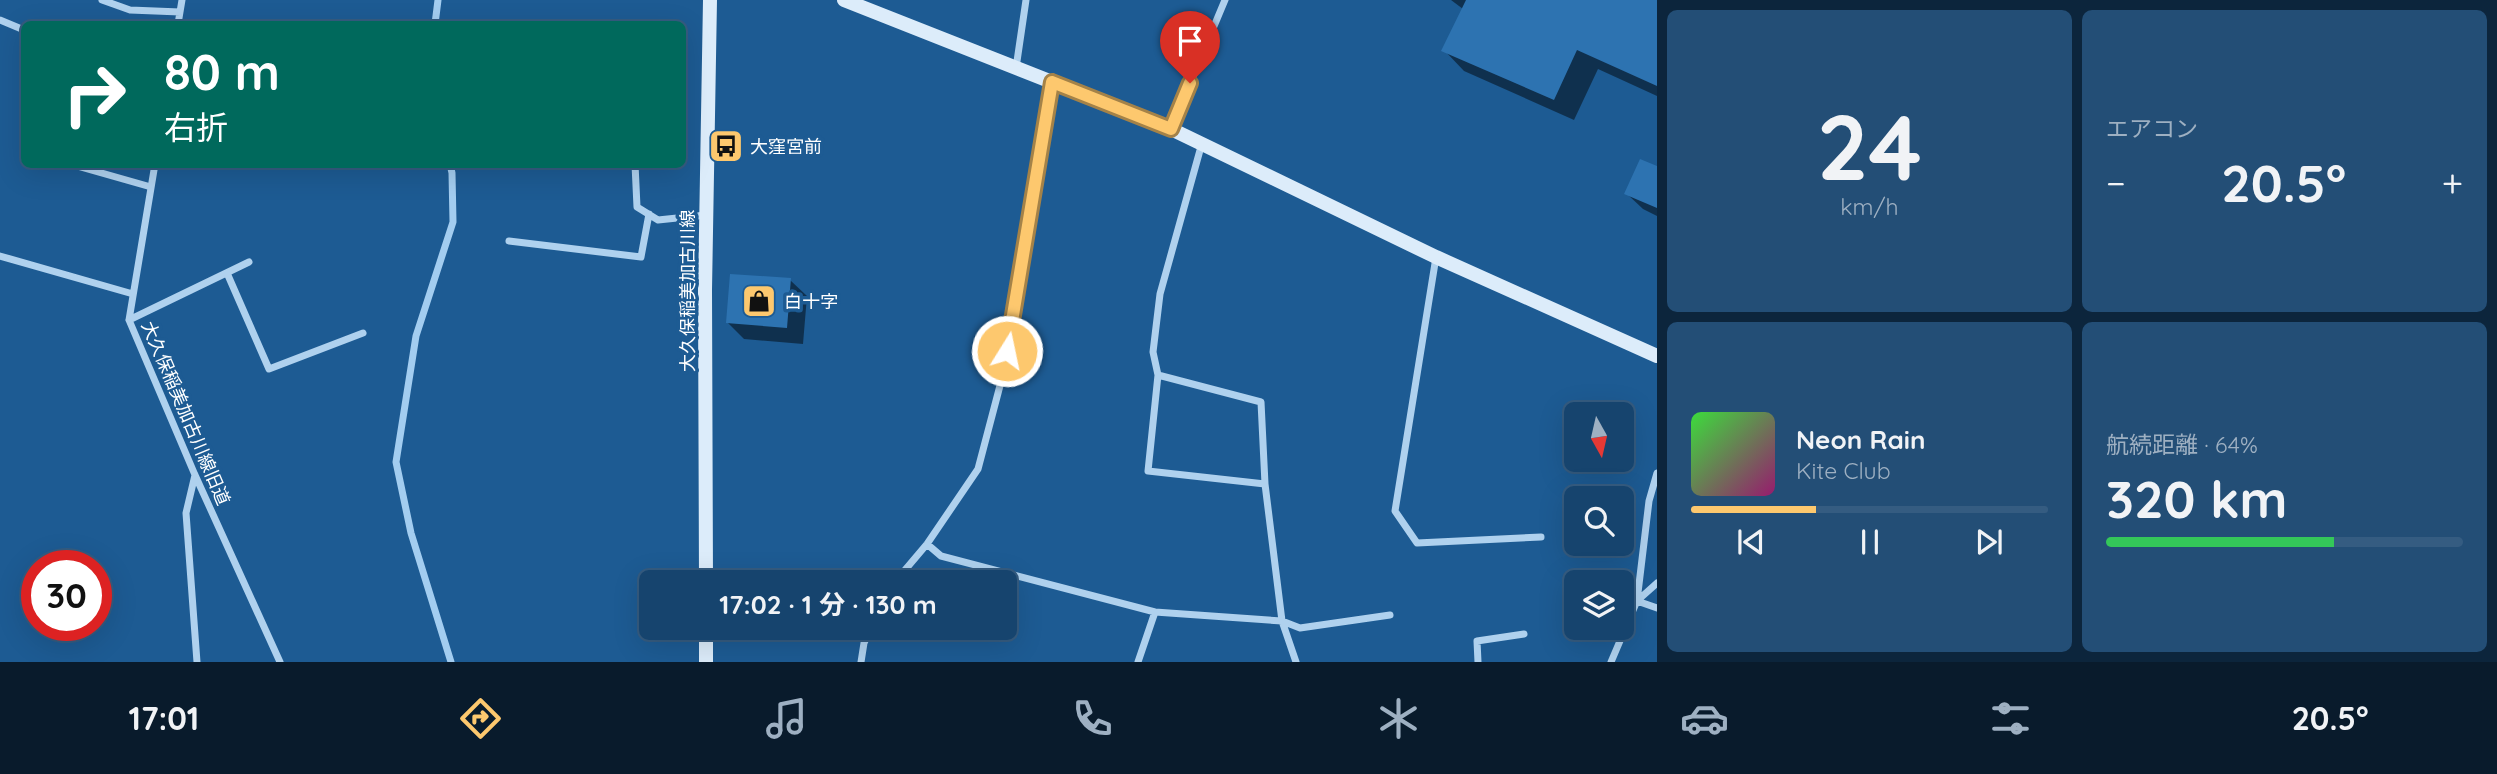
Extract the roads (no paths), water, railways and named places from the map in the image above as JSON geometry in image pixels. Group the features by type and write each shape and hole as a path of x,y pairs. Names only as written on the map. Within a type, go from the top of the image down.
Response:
{"street":[{"path":"102,0 130,10 180,12"},
{"path":"178,21 181,0"},
{"name":"大久保稲美加古川線","path":"706,570 706,215 710,0"},
{"path":"1016,68 1026,0"},
{"path":"1171,129 1225,0"},
{"path":"851,1 1171,129 1436,257 1657,356"},
{"path":"0,20 21,29"},
{"path":"905,570 928,544 978,469 1002,378 1052,82"},
{"path":"1202,143 1160,294 1153,352 1158,374 1148,471 1265,484"},
{"path":"84,168 151,187"},
{"name":"大久保稲美加古川線旧道","path":"154,168 129,320 195,475 280,662"},
{"path":"635,168 637,207 659,220 706,215"},
{"path":"509,241 641,257 649,214"},
{"path":"0,256 134,294"},
{"path":"1436,257 1395,511 1417,543 1541,537"},
{"path":"129,320 249,262"},
{"path":"227,273 269,369 363,333"},
{"path":"1158,374 1261,402 1265,484 1282,621 1296,662"},
{"path":"1611,662 1637,601 1648,500 1657,473"},
{"path":"195,475 187,513 197,662"},
{"path":"928,544 941,556 1155,611 1282,621 1300,628 1390,615"},
{"path":"1637,601 1657,583"},
{"path":"1637,601 1657,608"},
{"path":"1138,662 1155,611"},
{"path":"1478,662 1477,641 1524,634"},
{"path":"706,640 706,662"},
{"path":"861,662 866,640"}],"waterway":[{"path":"435,21 438,0"},
{"path":"451,168 453,222 416,336 396,462 411,533 451,662"}],"place":[{"name":"大窪宮前","path":"726,146"},
{"name":"白十字","path":"759,301"}]}
